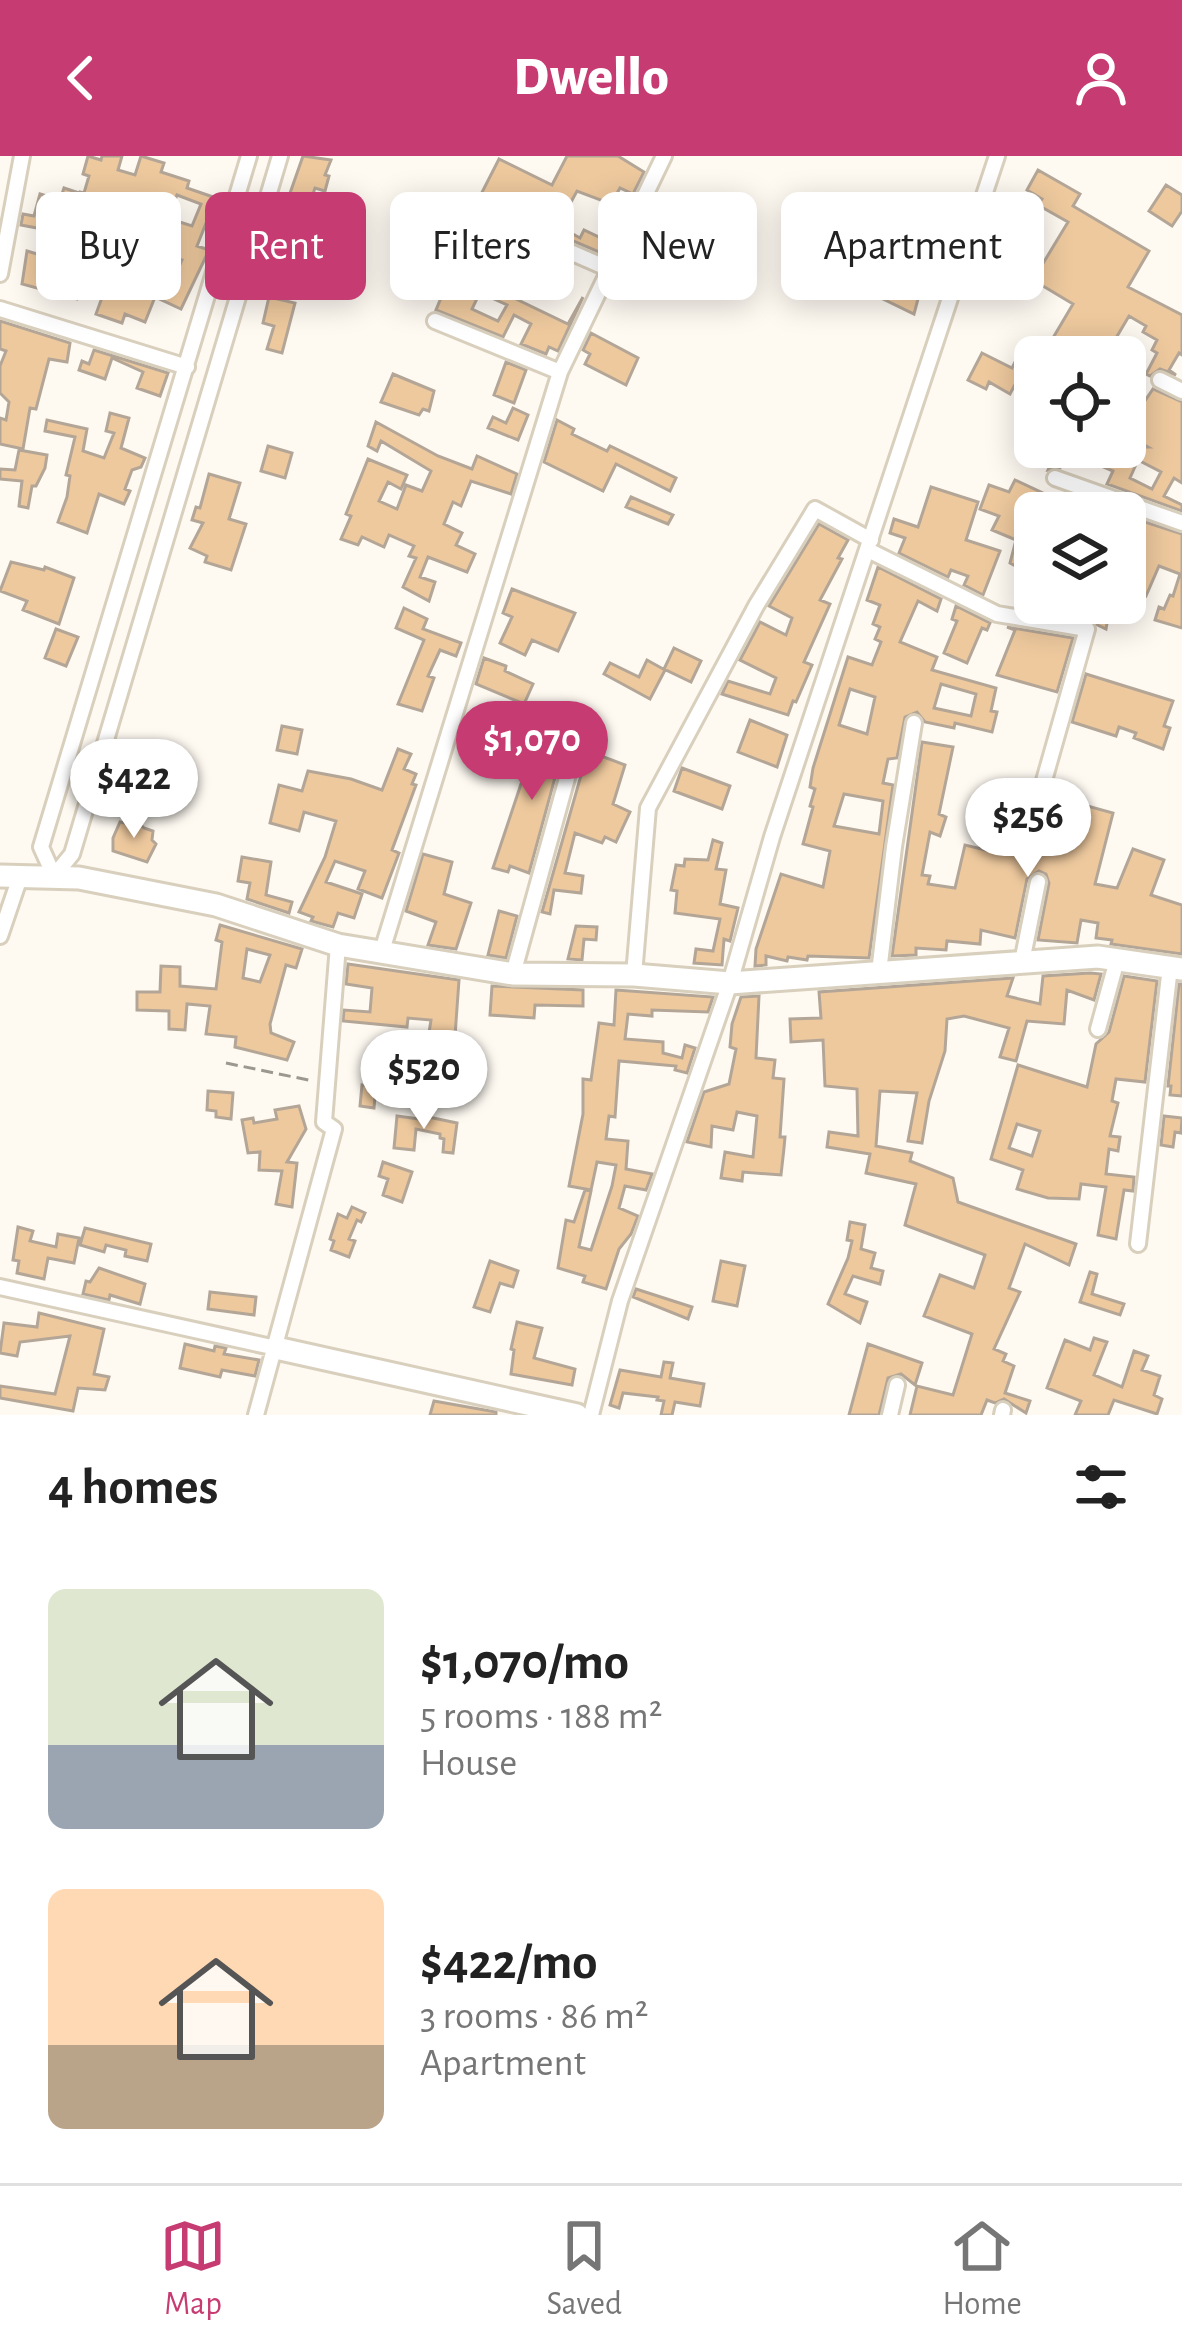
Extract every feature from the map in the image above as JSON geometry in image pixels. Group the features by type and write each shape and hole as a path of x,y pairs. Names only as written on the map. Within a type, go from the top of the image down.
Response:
{"street":[{"path":"0,274 7,196 22,156"},
{"path":"54,876 40,848 249,156"},
{"path":"54,876 72,854 280,156"},
{"path":"646,192 664,156"},
{"path":"591,1415 620,1301 730,983 772,837 997,156"},
{"path":"381,954 560,371 598,288"},
{"path":"0,309 187,367"},
{"path":"435,321 560,371"},
{"path":"1160,380 1182,392"},
{"path":"1055,478 1182,523"},
{"path":"634,975 648,808 756,606 815,509 870,545 997,614 1087,629 1032,823"},
{"path":"879,972 914,723"},
{"path":"513,974 572,760"},
{"path":"0,935 10,876 54,876 216,905 338,945 513,974 634,975 730,983 1098,957 1176,968 1138,1244"},
{"path":"1022,962 1038,882"},
{"path":"256,1415 334,1129 324,1122 338,945"},
{"path":"1098,1029 1117,960"},
{"path":"0,1287 577,1415"},
{"path":"890,1415 897,1384"}],"path":[{"path":"226,1063 326,1084"}],"building":[{"path":"88,156 101,160 102,156 122,156 118,170 135,175 141,156 164,163 161,172 189,181 187,188 205,194 205,226 197,246 205,249 205,258 181,309 162,300 181,300 181,222 192,226 201,204 181,196 181,192 84,192 89,176 83,174"},
{"path":"303,156 331,160 325,191 290,192"},
{"path":"567,156 618,156 644,172 634,192 620,188 598,192 598,199 577,191 574,196 574,192 482,192 499,159 552,185"},
{"path":"1038,170 1080,194 1073,206 1149,251 1128,287 1182,315 1182,355 1169,370 1176,375 1160,369 1146,374 1157,353 1152,350 1157,340 1129,316 1117,336 1054,336 1073,304 1044,287 1044,262 1068,222 1044,208 1044,192 1027,190"},
{"path":"1166,185 1182,195 1182,211 1172,226 1149,211"},
{"path":"36,209 36,228 21,225 23,214 34,216"},
{"path":"584,230 598,237 598,252 574,241 574,235 580,238"},
{"path":"27,251 36,254 36,288 22,284"},
{"path":"583,297 558,351 549,347 546,354 521,344 531,324 514,315 503,337 436,310 440,300 476,300 472,309 498,321 507,305 496,300 518,300 568,324"},
{"path":"101,300 154,300 145,322 125,314 122,323 96,314"},
{"path":"268,300 295,303 282,353 267,349 274,326 263,323"},
{"path":"885,300 918,300 914,314"},
{"path":"0,321 70,343 67,362 49,359 36,409 30,408 23,449 0,444 0,418 6,420 9,402 0,393 0,366 6,351 0,349"},
{"path":"591,333 638,358 626,385 585,364 590,354 583,350"},
{"path":"94,350 168,373 160,396 137,388 143,372 112,358 105,379 79,370 82,361 89,364"},
{"path":"982,353 1012,368 1014,364 1010,394 989,382 986,389 968,380"},
{"path":"506,362 526,370 514,403 494,395"},
{"path":"393,374 434,391 429,411 423,409 419,415 381,402"},
{"path":"1153,389 1182,402 1182,483 1174,478 1164,496 1182,505 1182,511 1146,498 1146,492 1107,484 1113,471 1106,468 1134,468 1130,478 1152,489 1161,472 1146,464 1146,399"},
{"path":"513,408 528,415 518,440 488,428 493,417 506,423"},
{"path":"110,413 129,418 121,448 145,458 141,467 132,470 124,504 99,494 87,533 58,522 67,497 70,476 66,475 75,437 45,431 47,420 87,429 83,451 104,458 114,433 106,431"},
{"path":"557,420 574,429 572,434 607,451 610,446 676,478 670,491 616,464 603,491 544,462"},
{"path":"376,422 472,469 477,456 517,474 511,494 471,481 461,506 453,502 444,524 462,533 456,545 475,554 467,572 428,557 420,577 435,582 429,601 403,587 416,558 409,556 414,546 389,535 384,547 362,537 358,545 341,539 368,459 407,475 401,489 388,482 379,501 397,509 406,485 422,491 431,471 381,441 377,451 368,446"},
{"path":"268,446 292,453 285,478 261,471"},
{"path":"19,450 47,455 45,468 32,486 28,508 19,506 22,481 0,479 0,469 15,470"},
{"path":"209,474 240,483 229,519 246,524 231,570 205,562 207,556 190,548 203,523 192,520"},
{"path":"1015,480 1041,492 1014,492 1014,539 992,530 999,516 980,509 989,485 1009,492"},
{"path":"931,487 978,502 966,540 1000,551 983,595 964,585 968,576 951,570 948,577 899,553 905,538 890,533 894,519 918,527"},
{"path":"631,497 673,515 668,524 626,507"},
{"path":"1146,522 1182,534 1182,628 1155,620 1159,607 1164,609 1173,596 1180,574 1159,566 1146,596"},
{"path":"819,524 848,540 820,600 830,604 804,662 812,665 796,702 788,715 722,694 728,681 770,694 776,678 740,660 760,622 786,635 792,618 769,606"},
{"path":"11,562 74,578 59,624 23,610 27,601 0,591"},
{"path":"878,567 941,599 937,611 918,601 900,642 937,657 932,670 996,688 992,732 925,722 917,712 905,717 897,758 888,759 883,783 893,785 869,958 808,956 807,960 788,957 787,961 766,956 766,965 755,966 756,949 781,874 823,887 830,851 803,844 813,807 815,789 810,787 848,657 872,665 881,642 875,639 880,627 873,624 880,605 867,600","holes":["941,684 976,694 971,716 934,708","850,689 875,697 867,734 839,725","844,794 883,801 879,834 834,826"]},
{"path":"512,589 575,613 558,651 532,640 525,655 500,643 512,617 503,613"},
{"path":"956,606 990,623 987,630 982,628 967,663 944,653 957,621 952,619"},
{"path":"404,608 427,619 423,629 461,643 456,656 440,650 428,676 434,678 422,711 398,704 424,640 396,628"},
{"path":"1007,627 1073,638 1057,692 997,675 1015,630"},
{"path":"56,629 78,637 66,666 45,658"},
{"path":"674,648 701,661 691,682 664,669"},
{"path":"484,658 533,684 524,704 476,684"},
{"path":"647,660 665,670 650,699 604,674 610,663 639,677"},
{"path":"1086,674 1173,701 1164,726 1170,728 1163,749 1119,727 1116,736 1072,722"},
{"path":"750,720 787,735 777,767 738,752"},
{"path":"541,724 580,738 577,747 573,745 561,756 545,750 538,768 556,774 529,873 510,866 508,872 493,868"},
{"path":"282,726 302,730 297,754 277,750"},
{"path":"922,742 953,747 939,814 946,817 940,836 930,832 922,875 930,876 928,884 955,888 965,845 1002,854 1006,836 1033,843 1052,794 1081,801 1113,813 1095,884 1117,888 1133,849 1164,860 1151,895 1182,905 1182,954 1111,944 1112,940 1096,938 1098,923 1081,920 1077,943 1038,940 1049,883 1039,871 1027,879 1015,938 981,930 980,944 947,941 946,950 916,948 916,955 892,956"},
{"path":"398,749 411,754 404,769 416,774 412,784 416,785 392,850 399,853 382,898 358,889 365,871 335,861 326,882 362,894 354,918 338,913 333,927 311,921 313,917 299,912 336,821 304,812 299,831 270,823 279,785 302,791 308,771 382,790"},
{"path":"588,751 625,765 613,804 630,812 616,842 605,837 602,843 575,833 565,873 583,876 581,893 554,890 550,914 542,912"},
{"path":"682,768 730,786 722,809 674,791"},
{"path":"136,820 153,831 156,844 147,862 113,851 120,822"},
{"path":"713,840 722,843 716,869 726,870 720,904 738,908 730,941 724,939 722,965 694,963 696,949 713,951 720,919 675,913 677,891 671,890 676,865 684,866 685,859 708,860"},
{"path":"423,854 452,862 444,894 471,903 456,949 428,945 436,922 406,911"},
{"path":"242,857 271,862 266,895 292,902 289,913 247,899 250,883 238,881"},
{"path":"499,911 517,916 506,958 488,955"},
{"path":"220,925 302,949 296,968 286,965 270,1024 271,1033 294,1042 287,1060 235,1047 236,1037 206,1034 210,1006 187,1004 185,1030 169,1029 169,1011 137,1010 137,992 160,992 161,966 180,967 180,986 216,989 222,942 216,940","holes":["247,949 270,955 260,982 243,978"]},
{"path":"576,926 597,927 596,940 584,939 582,960 568,959"},
{"path":"348,964 459,980 457,1061 424,1064 431,1020 408,1018 407,1027 343,1021 344,1010 370,1012 372,988 346,984"},
{"path":"1101,974 1094,1000 1067,990 1064,1024 1027,1021 1016,1061 1000,1057 1009,1028 964,1016 947,1019 945,1051 922,1143 908,1141 917,1093 880,1091 876,1146 912,1153 910,1161 953,1178 958,1202 1076,1244 1069,1265 1025,1244 1009,1288 1020,1292 994,1349 1006,1354 1003,1361 1014,1366 1005,1393 1030,1401 1026,1413 1004,1399 987,1400 981,1415 910,1415 917,1386 953,1395 972,1334 924,1316 940,1275 974,1288 985,1255 905,1225 916,1184 866,1173 870,1154 827,1147 829,1132 858,1136 857,1089 825,1086 823,1040 791,1042 790,1019 821,1018 819,992 1013,978 1007,996 1040,1004 1043,976"},
{"path":"1124,976 1157,981 1145,1082 1116,1079 1112,1101 1118,1103 1110,1136 1120,1137 1118,1151 1109,1149 1106,1174 1134,1177 1133,1191 1124,1190 1116,1239 1098,1235 1106,1187 1081,1184 1079,1199 1048,1198 1017,1189 1023,1170 991,1159 1018,1065 1087,1087 1096,1044 1109,1032","holes":["1017,1124 1040,1131 1032,1156 1009,1148"]},
{"path":"1179,984 1182,1096 1170,1095 1168,1086"},
{"path":"492,986 583,990 583,1006 535,1005 534,1018 490,1015"},
{"path":"616,990 713,997 708,1012 628,1014 625,1039 663,1042 663,1053 682,1058 685,1045 695,1048 687,1073 675,1070 676,1066 619,1061 615,1117 609,1116 606,1139 628,1141 626,1169 652,1174 646,1190 625,1186 619,1208 638,1216 619,1249 606,1289 558,1268 566,1220 574,1222 585,1190 591,1191 579,1247 591,1250 612,1186 616,1165 597,1162 591,1190 569,1186 583,1114 583,1079 591,1080 599,1023 614,1025"},
{"path":"759,996 756,1058 775,1060 773,1078 784,1079 781,1175 743,1172 742,1181 721,1178 725,1152 753,1157 757,1116 737,1112 733,1130 712,1126 711,1147 687,1142 704,1092 729,1084 736,1049 730,1047 732,1024 741,997"},
{"path":"384,1054 400,1056 398,1099 375,1097 374,1108 360,1106 362,1085 380,1087"},
{"path":"208,1091 233,1093 231,1119 207,1110"},
{"path":"299,1106 306,1129 287,1162 297,1163 292,1207 276,1204 282,1171 259,1170 260,1152 248,1153 242,1120 277,1119 275,1110"},
{"path":"419,1115 457,1123 453,1153 443,1152 440,1134 416,1129 414,1150 394,1148 397,1116 419,1119"},
{"path":"1164,1116 1182,1118 1173,1147 1161,1145"},
{"path":"383,1162 412,1172 402,1202 383,1195 388,1179 379,1176"},
{"path":"352,1207 365,1213 349,1239 355,1241 349,1257 331,1250 334,1241 330,1239 338,1214 347,1218"},
{"path":"850,1222 865,1225 861,1249 875,1253 871,1268 883,1271 880,1284 853,1276 845,1294 867,1302 860,1323 828,1304 848,1258"},
{"path":"18,1227 33,1231 30,1241 56,1247 58,1234 79,1238 74,1263 48,1258 44,1279 17,1273 19,1261 13,1260"},
{"path":"85,1228 151,1244 147,1261 106,1245 104,1252 80,1245"},
{"path":"490,1261 518,1271 513,1287 500,1283 490,1312 474,1307"},
{"path":"721,1261 745,1266 737,1306 713,1301"},
{"path":"99,1268 145,1284 140,1304 110,1295 109,1300 83,1294 86,1281"},
{"path":"1090,1272 1097,1274 1092,1294 1124,1304 1120,1315 1080,1302"},
{"path":"636,1289 692,1307 688,1319 633,1297"},
{"path":"210,1292 256,1297 254,1315 208,1309"},
{"path":"39,1313 104,1329 94,1374 109,1377 105,1390 78,1388 73,1411 0,1398 0,1386 55,1394 70,1336 20,1342 17,1356 0,1353 4,1323 37,1327"},
{"path":"517,1322 542,1328 534,1358 575,1369 572,1385 511,1374"},
{"path":"1094,1338 1107,1342 1094,1375 1122,1387 1134,1351 1148,1356 1142,1370 1160,1376 1154,1395 1162,1399 1157,1414 1114,1400 1108,1415 1075,1415 1081,1401 1047,1388 1065,1340 1090,1350"},
{"path":"185,1344 214,1351 215,1346 226,1348 224,1354 259,1360 255,1376 222,1370 220,1377 180,1368"},
{"path":"868,1344 922,1363 915,1385 901,1374 888,1378 879,1415 849,1415"},
{"path":"664,1362 673,1363 670,1378 704,1384 700,1406 675,1402 672,1415 661,1415 664,1401 658,1397 623,1393 619,1408 610,1405 620,1370 661,1377"},
{"path":"434,1401 496,1412 496,1415 430,1415"}]}
